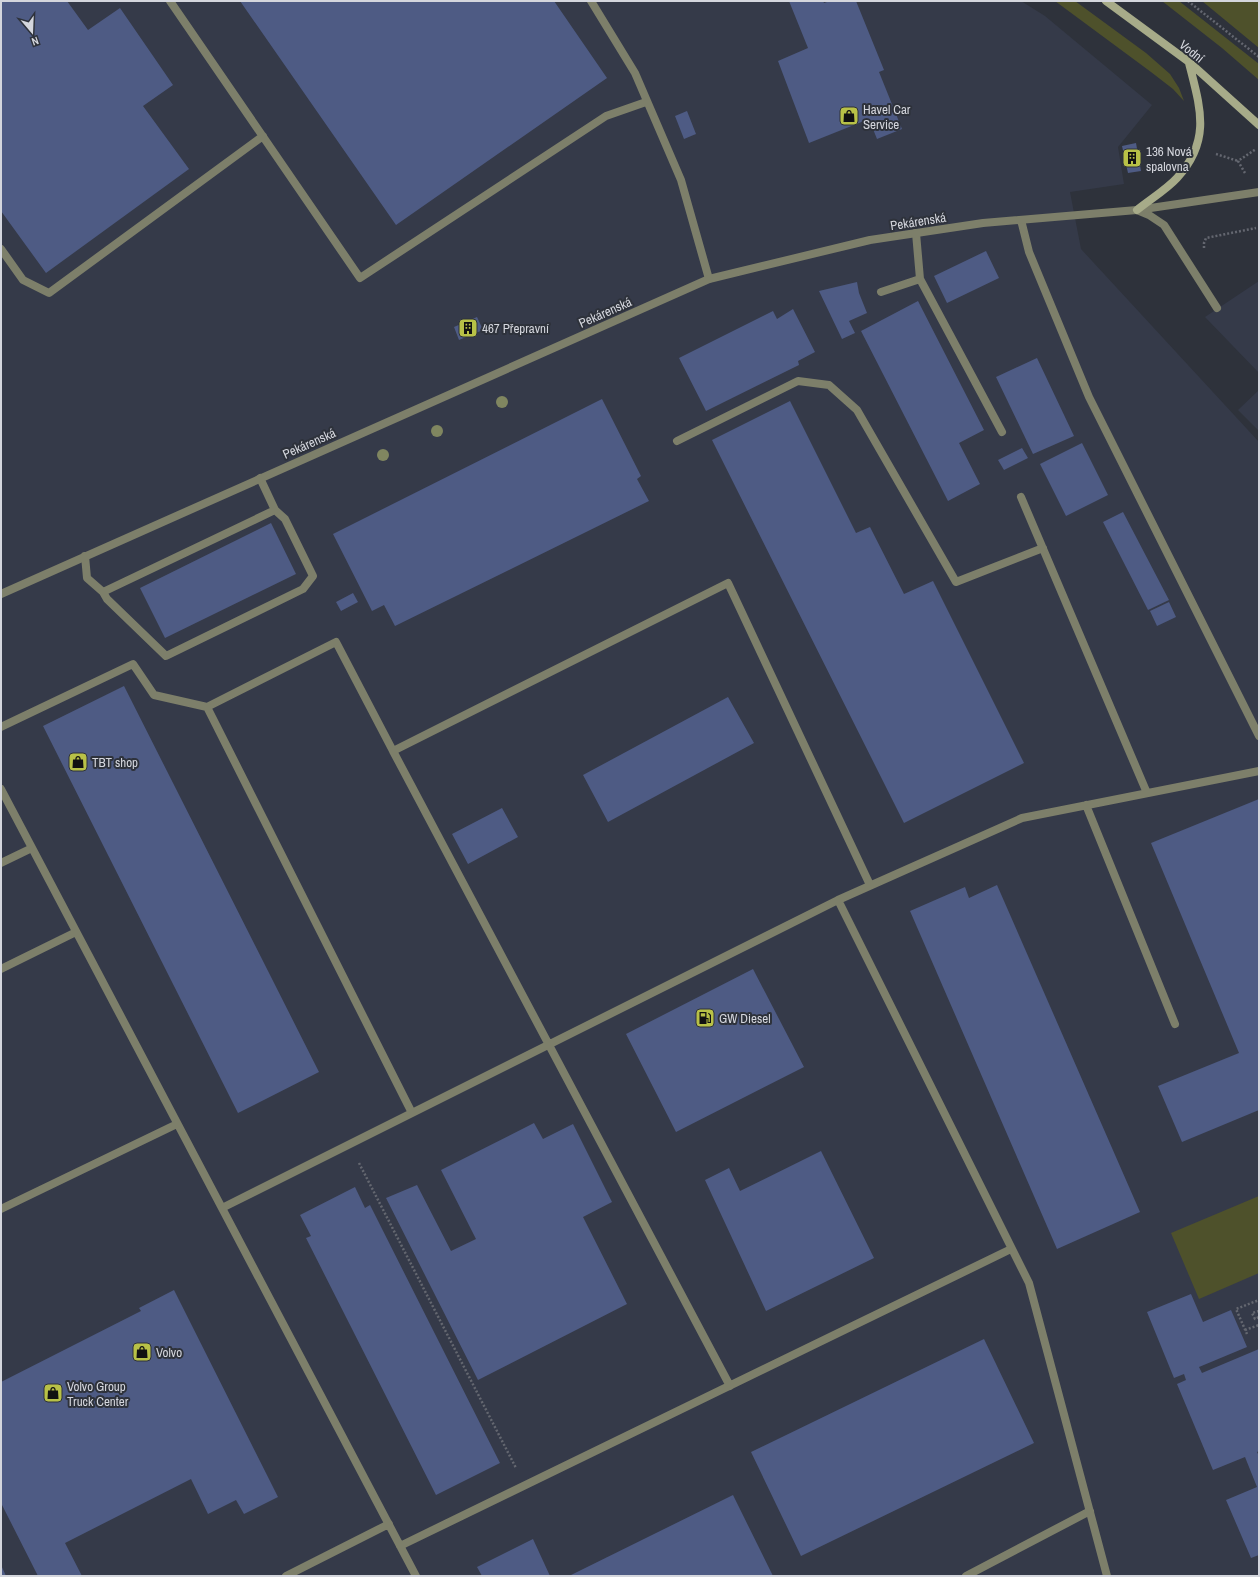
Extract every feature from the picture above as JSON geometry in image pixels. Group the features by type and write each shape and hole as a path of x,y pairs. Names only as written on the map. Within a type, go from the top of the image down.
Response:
{"main road":[{"name":"Vodní","path":"1106,1 1189,62 1259,125"},
{"path":"1137,210 1177,179 1188,164 1200,136 1200,111 1189,62"}],"street":[{"path":"170,1 360,278 606,116 646,102"},
{"path":"591,1 635,74 681,180 709,279"},
{"path":"1,249 23,280 49,294 263,136"},
{"name":"Pekárenská","path":"1,594 709,279 870,240 983,222 1137,210 1259,192"},
{"path":"1137,210 1150,215 1164,225 1217,308"},
{"path":"1021,220 1029,252 1089,397 1259,736"},
{"path":"916,233 920,279 1002,432"},
{"path":"881,292 920,279"},
{"path":"677,441 798,382 829,385 857,410 956,582 1043,548"},
{"path":"85,556 87,578 103,592 107,599 166,656 303,589 313,576 285,519 275,510 260,478"},
{"path":"1021,497 1147,793"},
{"path":"103,592 275,510"},
{"path":"393,751 728,583 870,886"},
{"path":"1,727 133,664 154,695 207,706 336,642 730,1386"},
{"path":"207,706 412,1113"},
{"path":"222,1208 549,1046 838,900 1022,818 1259,771"},
{"path":"1,789 416,1576"},
{"path":"1086,805 1175,1024"},
{"path":"1,863 32,848"},
{"path":"838,900 1029,1283 1107,1576"},
{"path":"1,969 76,932"},
{"path":"1,1209 177,1124"},
{"path":"400,1546 1012,1249"},
{"path":"966,1576 1090,1511"},
{"path":"286,1576 389,1524"}],"path":[{"path":"1188,1 1259,57"},
{"path":"1238,161 1256,149"},
{"path":"1210,152 1238,161 1248,178"},
{"path":"1205,255 1204,243 1206,238 1256,228"},
{"path":"349,1145 525,1485"},
{"path":"1247,1334 1236,1309 1259,1300"},
{"path":"1259,1311 1252,1313 1255,1319 1259,1317"},
{"path":"1245,1330 1259,1326"}],"shaded area":[{"path":"1,1 1021,1 1045,16 1152,105 1118,147 1124,184 1070,192 1081,249 1259,442 1259,1576 1,1576"},
{"path":"1259,281 1259,373 1205,317"},
{"path":"1259,390 1259,431 1238,410"}],"green space":[{"path":"1055,1 1075,1 1146,53 1170,74 1179,88 1184,101 1173,89"},
{"path":"1162,1 1179,1 1259,64 1259,80 1222,48"},
{"path":"1202,1 1259,1 1259,48"},
{"path":"1259,1196 1259,1273 1199,1299 1171,1233"}],"building":[{"path":"1,1 67,1 88,30 120,8 173,85 143,106 189,169 46,273 1,211"},
{"path":"240,1 554,1 607,78 396,225"},
{"path":"789,1 823,1 824,3 830,1 856,1 884,70 879,72 902,129 877,139 869,119 809,143 778,61 808,48"},
{"path":"687,111 696,134 684,139 675,116"},
{"name":"136 Nová spalovna","path":"1136,143 1141,171 1128,173 1122,146"},
{"path":"986,251 999,278 947,303 934,276"},
{"path":"857,282 859,293 867,313 849,321 855,333 842,339 819,291"},
{"path":"918,301 984,430 959,443 980,484 948,501 861,331"},
{"path":"793,309 815,352 798,361 799,365 706,411 679,358 773,311 777,319"},
{"name":"467 Přepravní","path":"477,317 483,330 459,340 454,327"},
{"path":"1037,358 1074,436 1033,454 996,377"},
{"path":"602,399 641,476 637,479 649,501 395,626 384,605 372,611 333,534"},
{"path":"790,401 856,533 870,527 904,594 933,581 1024,763 904,823 712,440"},
{"path":"1082,443 1108,495 1066,516 1040,464"},
{"path":"1022,448 1028,458 1004,470 998,460"},
{"path":"1123,512 1169,600 1148,610 1103,522"},
{"path":"271,523 296,574 165,638 140,588"},
{"path":"353,593 358,602 341,611 336,602"},
{"path":"1169,602 1176,617 1157,626 1150,611"},
{"path":"124,686 319,1072 238,1113 43,726"},
{"path":"728,697 754,743 608,822 583,775"},
{"path":"1259,799 1259,1110 1182,1142 1158,1086 1239,1053 1151,843"},
{"path":"502,808 518,837 468,864 452,834"},
{"path":"997,885 1140,1212 1057,1249 910,911 965,887 969,898"},
{"path":"753,969 804,1067 676,1132 626,1034"},
{"path":"534,1123 543,1139 573,1124 612,1202 583,1217 627,1304 478,1380 386,1198 417,1185 451,1251 476,1239 441,1170"},
{"path":"821,1151 874,1258 766,1311 705,1180 729,1168 740,1191"},
{"path":"355,1187 365,1208 370,1205 500,1463 436,1495 306,1238 311,1236 300,1215"},
{"path":"174,1290 278,1497 244,1514 236,1500 208,1514 191,1479 65,1543 82,1576 38,1576 1,1503 1,1382 141,1311 139,1308"},
{"path":"1191,1294 1203,1322 1231,1310 1247,1347 1199,1367 1202,1373 1259,1349 1259,1451 1257,1452 1259,1456 1259,1555 1251,1558 1226,1500 1257,1487 1245,1457 1213,1470 1177,1384 1186,1380 1184,1374 1174,1378 1147,1312"},
{"path":"984,1339 1034,1443 801,1556 751,1452"},
{"path":"733,1495 773,1576 569,1576"},
{"path":"533,1539 550,1576 482,1576 477,1567"},
{"path":"1,1565 6,1576 1,1576"}],"place":[{"name":"Havel Car Service","path":"849,116"},
{"name":"136 Nová spalovna","path":"1132,158"},
{"name":"467 Přepravní","path":"468,328"},
{"name":"TBT shop","path":"78,762"},
{"name":"GW Diesel","path":"705,1018"},
{"name":"Volvo","path":"142,1352"},
{"name":"Volvo Group Truck Center","path":"53,1393"}]}
